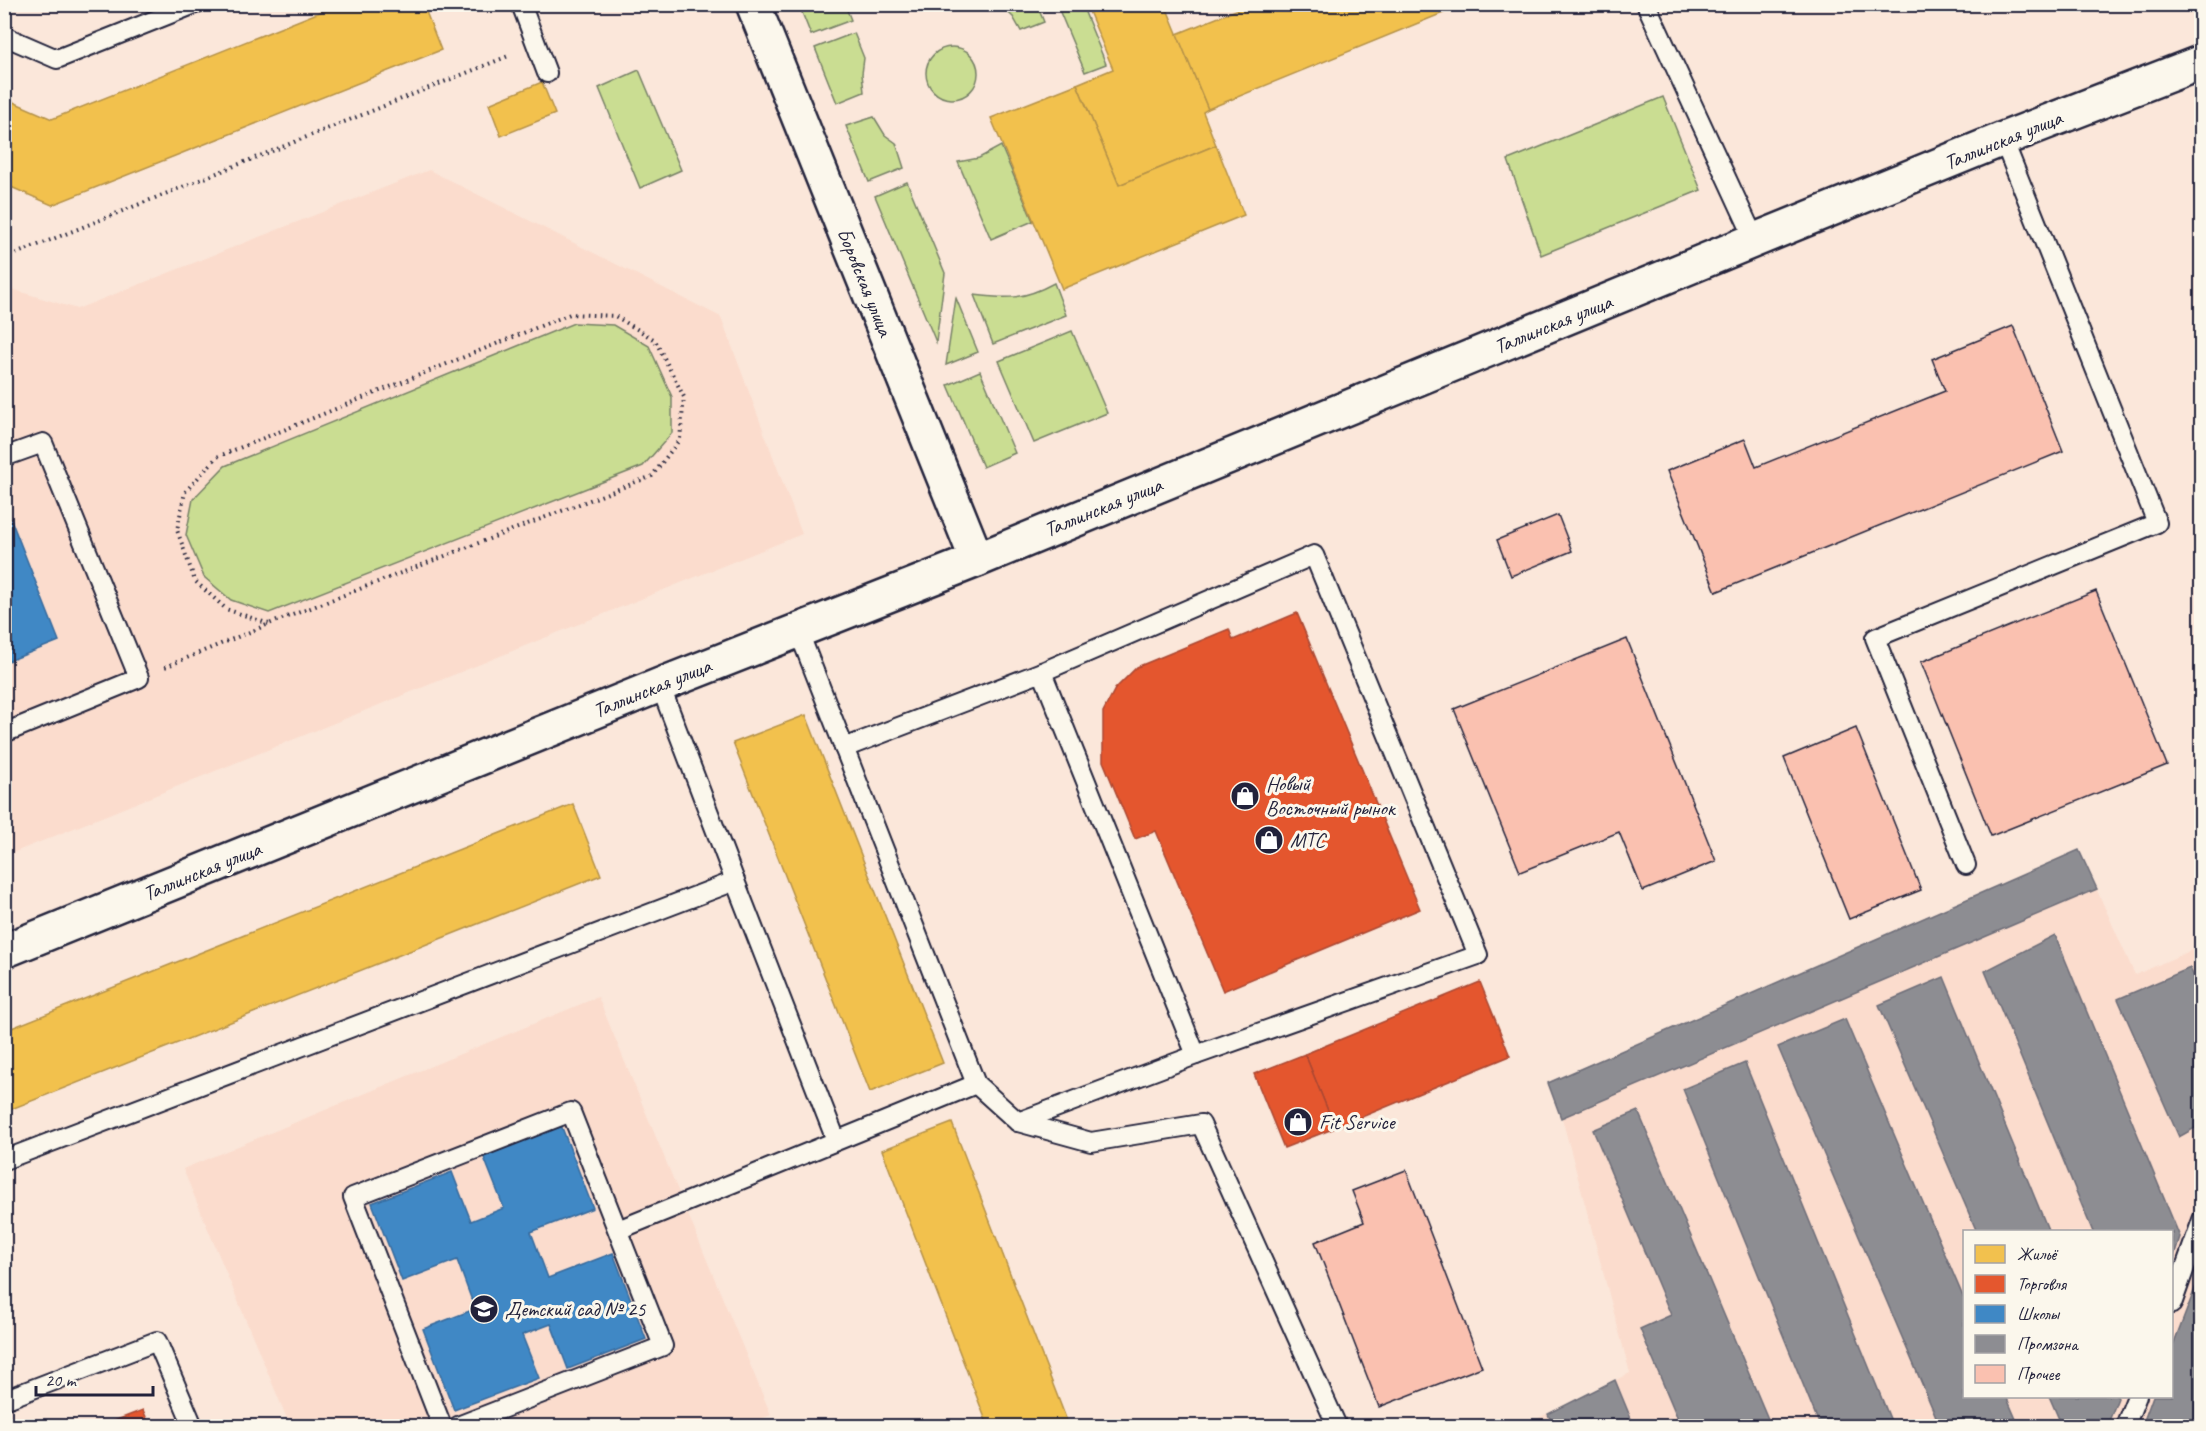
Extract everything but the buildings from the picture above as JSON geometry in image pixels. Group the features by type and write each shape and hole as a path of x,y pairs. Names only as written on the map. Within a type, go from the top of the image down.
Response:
{"street":[{"name":"Боровская улица","path":"753,4 977,560"},
{"name":"Таллинская улица","path":"4,951 660,685 977,560 2002,139 2202,62"}],"lane":[{"path":"4,36 57,59 195,4"},
{"path":"521,4 548,73"},
{"path":"1646,4 1755,240"},
{"path":"1966,865 1875,638 2157,523 2002,139"},
{"path":"4,457 43,443 140,678 4,733"},
{"path":"844,748 1042,672 1314,555 1478,956 1197,1055 1018,1122"},
{"path":"798,630 976,1084 1018,1122 1091,1142 1201,1124 1337,1426"},
{"path":"1042,672 1197,1055"},
{"path":"660,685 836,1140"},
{"path":"4,1160 735,881"},
{"path":"618,1230 976,1084"},
{"path":"442,1426 353,1197 571,1112 663,1346 458,1426"},
{"path":"2173,1301 2202,1221"},
{"path":"4,1400 157,1341 193,1426"},
{"path":"2125,1426 2137,1398"}],"path":[{"path":"4,253 13,255 536,45"},
{"path":"140,678 269,624 652,476 680,439 684,397 655,340 615,316 570,314 217,457 185,492 177,530 195,581 226,609 269,624"}],"shaded area":[{"path":"429,170 721,317 802,534 5,856 5,287 77,309"},
{"path":"2079,850 2135,975 2201,946 2201,1426 1522,1426 1630,1373 1562,1118 1548,1083"},
{"name":"Детский сад № 25","path":"598,997 771,1415 743,1426 290,1426 183,1169"}],"green space":[{"path":"799,5 845,5 851,20 811,35"},
{"path":"1000,5 1037,5 1044,22 1021,31 1013,17"},
{"path":"1057,5 1082,5 1106,64 1085,72"},
{"path":"854,33 864,58 862,74 864,92 837,103 815,48"},
{"path":"947,47 957,47 966,51 974,59 978,73 974,87 966,95 957,99 947,99 938,95 930,87 926,78 926,68 930,59 938,51"},
{"path":"639,70 681,170 640,188 599,88"},
{"path":"1663,97 1701,190 1541,255 1508,160"},
{"path":"874,117 885,135 896,143 904,168 869,182 846,126"},
{"path":"1001,146 1033,221 991,239 958,162 979,158"},
{"path":"907,182 945,273 936,342 875,196"},
{"path":"1054,283 1066,315 993,344 974,295 1015,297 1033,293"},
{"path":"956,298 978,352 946,365"},
{"path":"574,323 613,325 649,346 672,397 672,433 643,466 269,613 231,600 204,577 186,535 193,499 225,466"},
{"path":"1072,331 1107,413 1034,443 999,361"},
{"path":"980,371 1015,453 983,467 948,385"}],"place":[{"name":"Новый Восточный рынок","path":"1245,796"},
{"name":"МТС","path":"1269,840"},
{"name":"Fit Service","path":"1298,1122"},
{"name":"Детский сад № 25","path":"484,1309"}]}
